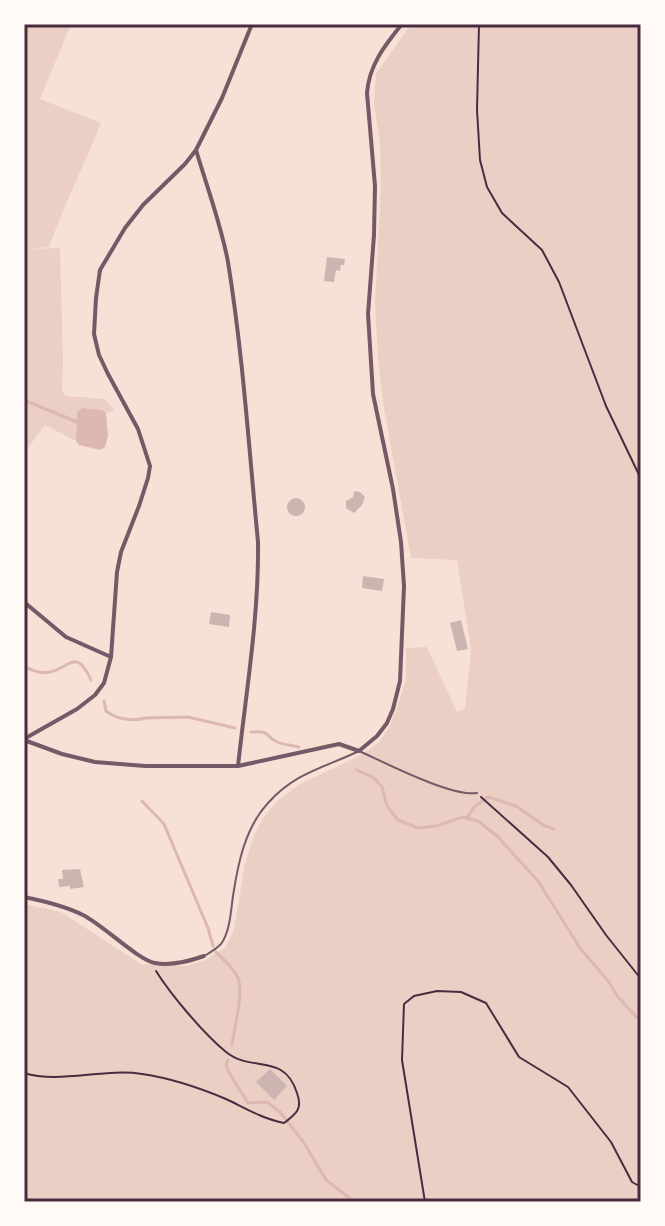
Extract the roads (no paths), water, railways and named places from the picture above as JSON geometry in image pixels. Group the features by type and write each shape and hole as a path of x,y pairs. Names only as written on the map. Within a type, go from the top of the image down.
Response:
{"street":[{"path":"24,740 77,709 95,695 104,683 111,657 121,552 150,466 138,429 99,355 94,334 100,270 143,205 196,150 222,98 252,24"},
{"path":"24,740 95,762 145,766 238,766 339,744 359,751 387,723 400,681 404,586 393,489 373,394 368,314 375,186 367,93 372,67 402,24"},
{"path":"196,150 228,261 258,542 255,606 238,766"},
{"path":"24,602 66,637 111,657"},
{"path":"24,897 83,915 154,963 189,961 204,956"}],"lane":[{"path":"204,956 222,943 229,923 237,872 250,830 267,804 299,777 359,751 462,794 477,793"}],"waterway":[{"path":"24,400 77,422"},
{"path":"24,667 47,672 77,662 91,680"},
{"path":"104,701 106,711 125,719 188,717 235,728"},
{"path":"251,732 264,733 277,742 299,747"},
{"path":"357,770 374,778 382,787 387,806 398,820 418,828 463,817 478,821 497,836 538,881 580,948 641,1022"},
{"path":"467,818 475,806 488,797 516,806 554,829"},
{"path":"142,801 164,824 213,946"},
{"path":"216,952 234,971 240,985 232,1045"},
{"path":"228,1060 228,1071 248,1103 267,1102 280,1112 304,1143 326,1180 355,1202"}]}
